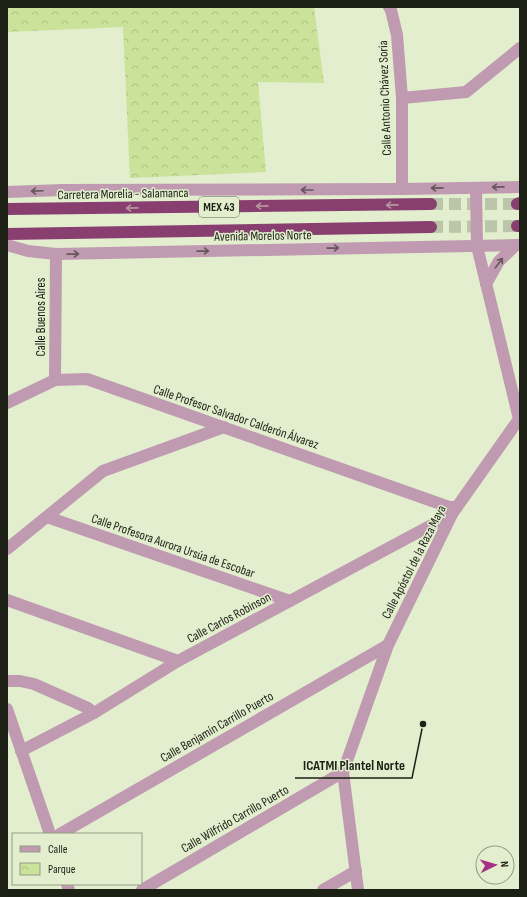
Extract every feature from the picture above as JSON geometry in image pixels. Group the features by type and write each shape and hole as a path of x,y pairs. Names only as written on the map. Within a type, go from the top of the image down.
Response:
{"highway":[{"name":"Carretera Morelia - Salamanca","path":"7,209 431,204"},
{"name":"MEX 43","path":"7,234 431,228"}],"street":[{"name":"Calle Antonio Chávez Soria","path":"389,7 398,35 402,98 402,189"},
{"path":"402,98 466,92 520,48"},
{"path":"7,192 63,190 151,191 520,187"},
{"name":"Calle Apóstol de la Raza Maya","path":"358,890 343,772 388,645 454,511 519,419 477,246 476,188"},
{"name":"Avenida Morelos Norte","path":"7,245 28,251 56,254 518,245"},
{"path":"486,284 499,262 518,245"},
{"name":"Calle Buenos Aires","path":"55,380 56,254"},
{"name":"Calle Profesor Salvador Calderón Álvarez","path":"7,403 55,380 87,379 448,507 454,511"},
{"path":"7,549 103,471 224,427"},
{"name":"Calle Carlos Robinson","path":"21,751 94,713 178,661 454,511"},
{"name":"Calle Profesora Aurora Ursúa de Escobar","path":"47,517 290,601"},
{"path":"7,600 178,661"},
{"name":"Calle Benjamín Carrillo Puerto","path":"62,833 388,645"},
{"path":"7,681 20,681 34,684 88,708 94,713"},
{"path":"7,709 50,833"},
{"name":"Calle Wilfrido Carrillo Puerto","path":"142,890 343,772"},
{"path":"323,890 356,871"}],"green space":[{"path":"7,7 314,7 324,83 258,82 266,172 130,178 123,27 7,32"}],"tunnel":[{"path":"431,204 517,204"},
{"path":"431,227 517,226"}],"place":[{"name":"ICATMI Plantel Norte","path":"423,724"}]}
